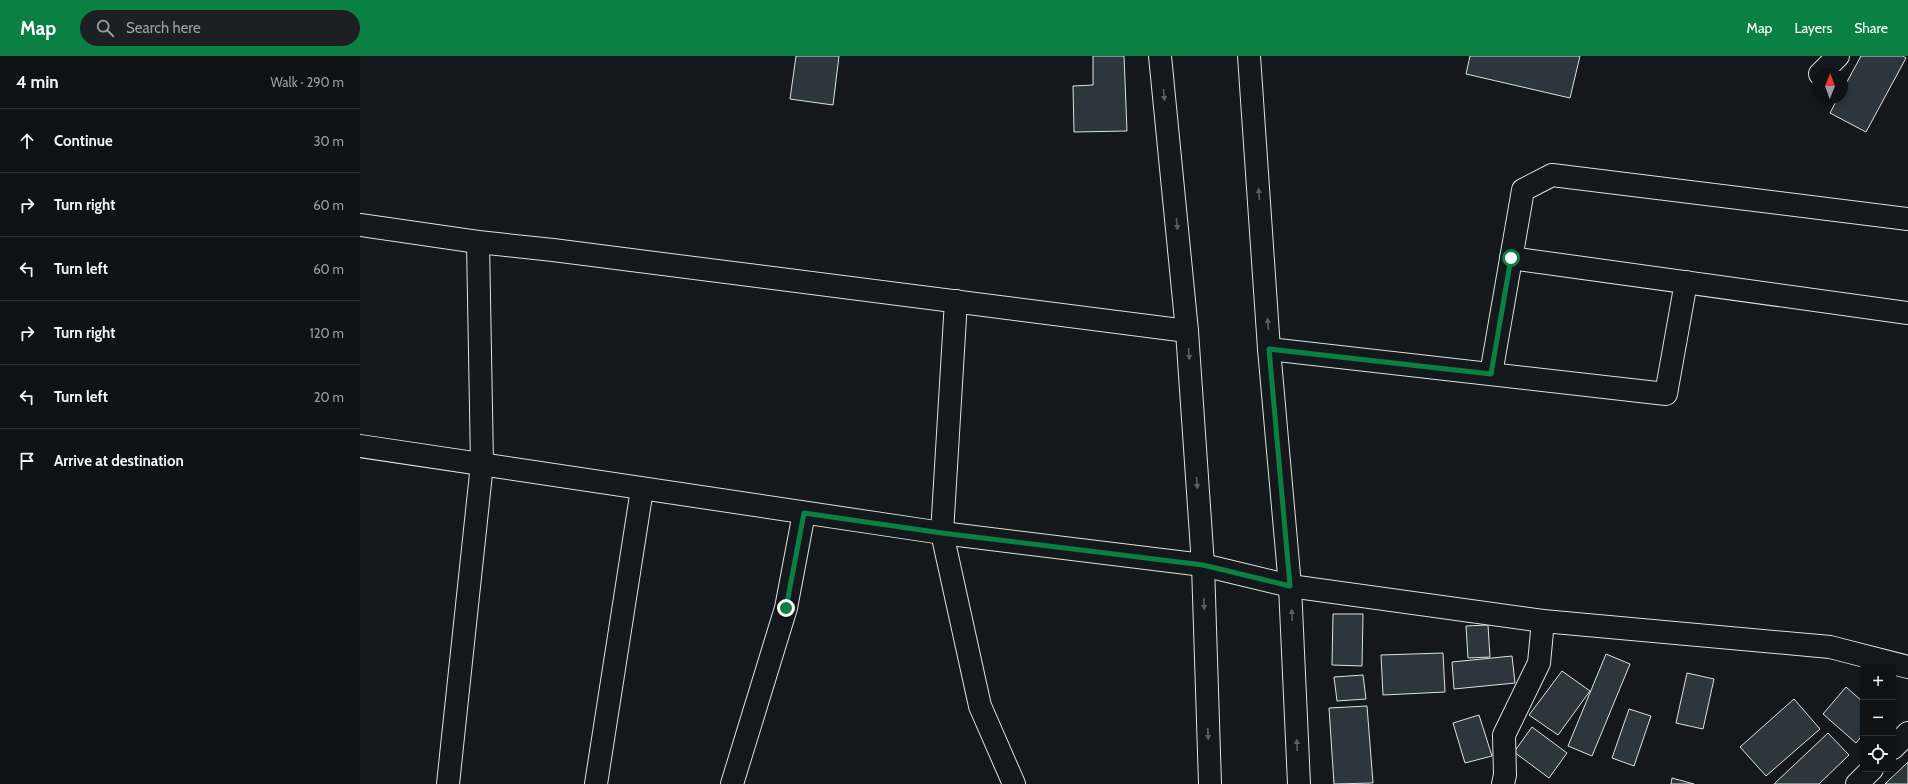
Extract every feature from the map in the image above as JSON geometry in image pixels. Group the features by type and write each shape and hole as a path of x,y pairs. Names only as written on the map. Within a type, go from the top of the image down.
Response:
{"street":[{"path":"1160,56 1187,330 1203,565 1210,784"},
{"path":"1249,56 1269,349 1290,586 1299,784"},
{"path":"1825,68 1838,56"},
{"path":"1491,374 1523,190 1552,175 1908,220"},
{"path":"360,225 478,242 553,250 1187,330"},
{"path":"448,784 482,464 478,242"},
{"path":"1511,258 1908,313"},
{"path":"1269,349 1666,394 1686,282"},
{"path":"956,301 942,533 980,706 1014,784"},
{"path":"360,446 942,533 1203,565 1290,586 1543,621 1830,647 1908,667"},
{"path":"596,784 642,489"},
{"path":"732,784 786,608 804,513"},
{"path":"1503,784 1506,775 1504,735 1539,663 1543,621"},
{"path":"1896,745 1908,733"},
{"path":"1857,784 1869,772"}],"building":[{"path":"796,56 839,56 833,105 790,99"},
{"path":"1093,56 1124,56 1127,131 1074,132 1073,86 1093,85"},
{"path":"1470,56 1580,56 1570,98 1466,74"},
{"path":"1861,56 1903,56 1906,58 1866,132 1830,113 1835,104 1848,104 1848,80"},
{"path":"1333,614 1363,614 1362,666 1332,665"},
{"path":"1488,625 1490,657 1468,658 1466,626"},
{"path":"1443,653 1445,692 1383,695 1381,655"},
{"path":"1606,654 1630,664 1592,756 1568,746"},
{"path":"1512,656 1515,683 1454,689 1452,662"},
{"path":"1562,671 1590,691 1558,735 1529,715"},
{"path":"1687,673 1714,679 1703,729 1676,723"},
{"path":"1363,675 1366,699 1337,701 1334,677"},
{"path":"1846,687 1860,699 1860,738 1856,743 1823,714"},
{"path":"1794,699 1820,729 1766,776 1740,747"},
{"path":"1367,706 1373,783 1334,784 1329,708"},
{"path":"1629,709 1651,716 1634,766 1612,758"},
{"path":"1479,715 1492,756 1465,763 1453,723"},
{"path":"1532,727 1567,753 1549,778 1514,752"},
{"path":"1828,733 1849,755 1819,784 1774,784"},
{"path":"1908,762 1908,784 1885,784"},
{"path":"1672,778 1694,784 1671,784"}],"route":[{"path":"786,608 804,513 942,533 1203,565 1290,586 1269,349 1491,374 1511,258"}]}
